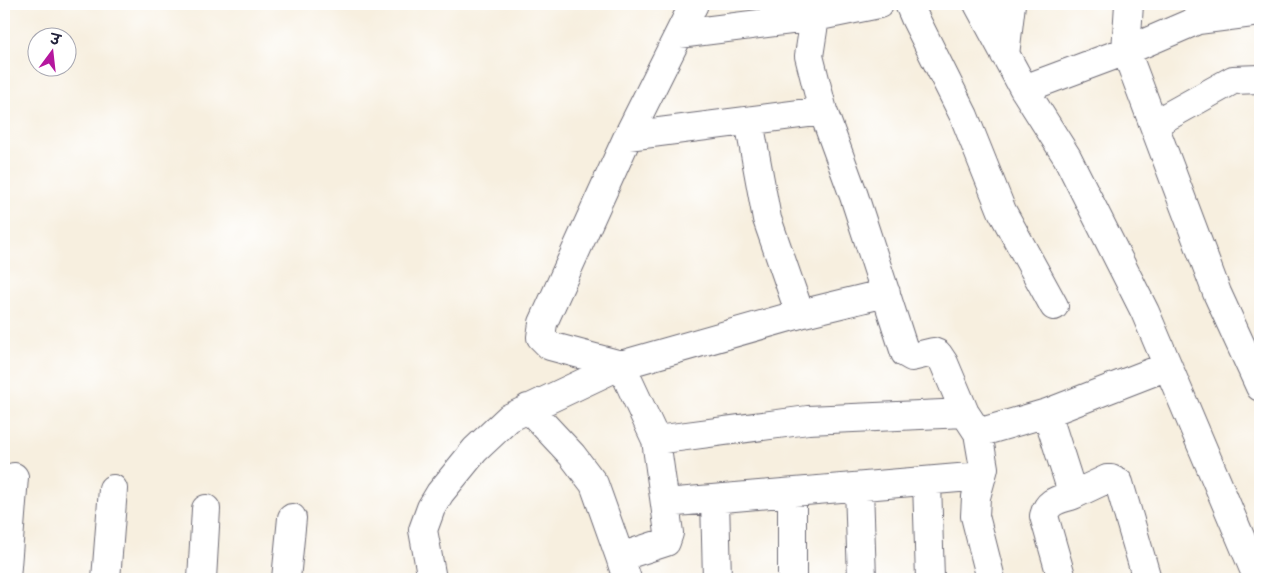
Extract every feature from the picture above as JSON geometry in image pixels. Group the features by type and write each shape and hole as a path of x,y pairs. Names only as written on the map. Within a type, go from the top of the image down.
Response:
{"street":[{"path":"621,365 550,346 541,337 543,323 628,136 694,4"},
{"path":"679,34 819,11 879,4"},
{"path":"909,4 964,116 1002,211 1054,306"},
{"path":"978,4 1024,89 1067,157 1145,312 1258,579"},
{"path":"1005,54 1011,4"},
{"path":"1129,4 1126,51 1217,294 1260,387"},
{"path":"819,11 809,56 823,111 854,196 905,353 912,357 933,352 938,354 972,423 984,468 976,497 975,516 991,579"},
{"path":"1024,89 1126,51 1198,20 1260,12"},
{"path":"1154,124 1233,80 1260,79"},
{"path":"628,136 823,111"},
{"path":"749,120 767,219 800,314"},
{"path":"432,579 423,530 431,508 440,493 475,450 509,418 621,365 800,314 886,293"},
{"path":"528,408 572,455 594,484 624,568 666,542 669,532 656,440 621,365"},
{"path":"656,440 808,420 972,423 1046,413 1168,366"},
{"path":"1046,413 1073,495"},
{"path":"665,503 859,488 982,476"},
{"path":"6,579 14,477"},
{"path":"1062,579 1044,516 1046,508 1051,503 1107,479 1118,483 1147,579"},
{"path":"927,482 930,579"},
{"path":"859,488 862,579"},
{"path":"106,579 112,489"},
{"path":"792,493 792,579"},
{"path":"715,499 717,579"},
{"path":"202,579 206,510"},
{"path":"286,579 292,518"}]}
